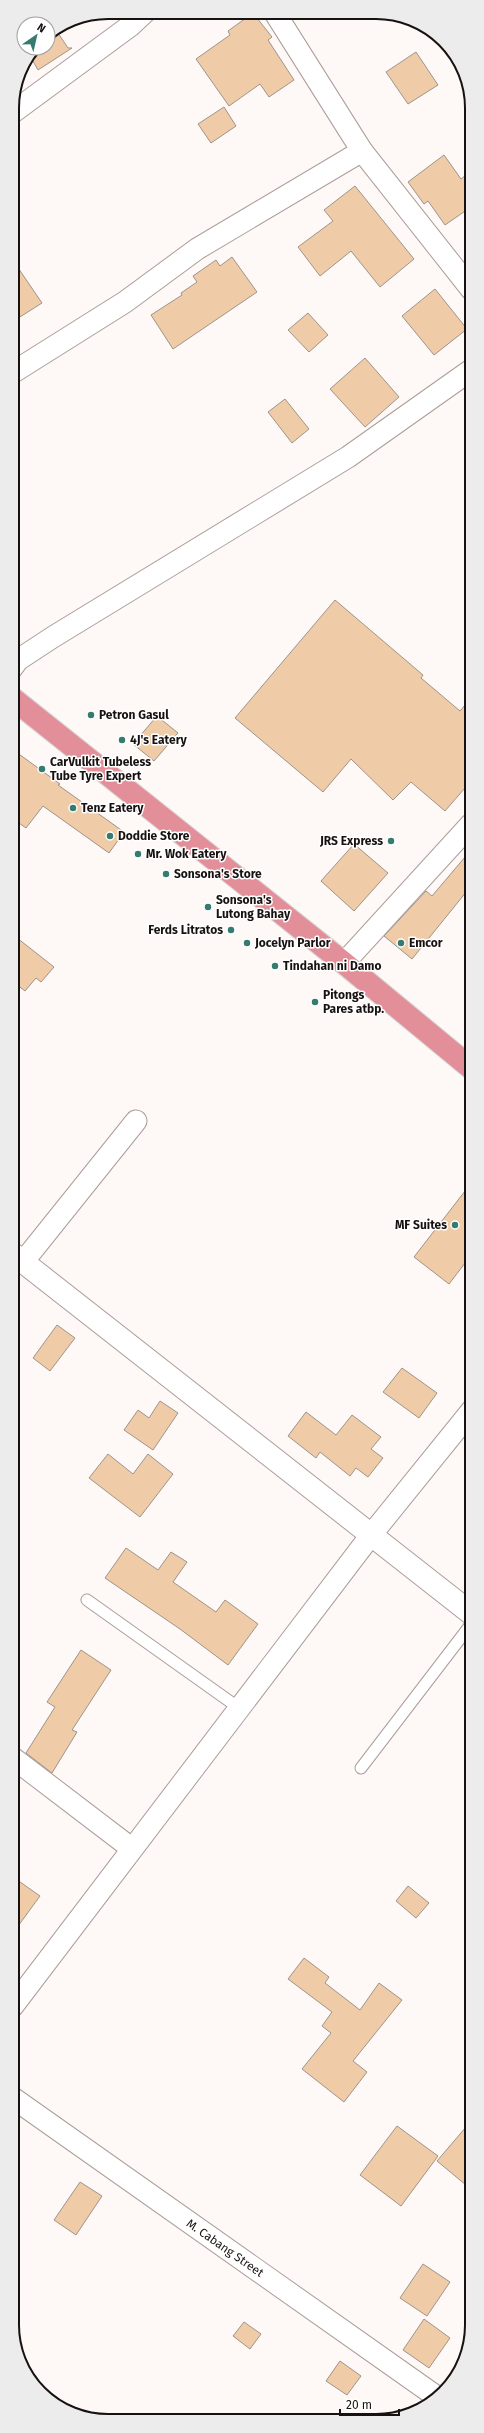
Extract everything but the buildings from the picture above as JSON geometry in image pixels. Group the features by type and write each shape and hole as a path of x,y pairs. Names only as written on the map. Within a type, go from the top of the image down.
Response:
{"highway":[{"path":"19,704 344,963 465,1062"}],"street":[{"path":"19,108 138,19"},
{"path":"279,19 362,151 465,281"},
{"path":"19,369 125,302 198,249 362,151"},
{"path":"19,659 53,637 348,457 465,374"},
{"path":"344,963 465,831"},
{"path":"19,1257 136,1121"},
{"path":"19,1259 465,1609"},
{"path":"19,1998 371,1535 465,1419"},
{"path":"19,1763 132,1848"},
{"name":"M. Cabang Street","path":"19,2102 433,2394"}],"lane":[{"path":"87,1600 239,1708"},
{"path":"361,1768 465,1622"}],"place":[{"name":"Petron Gasul","path":"91,715"},
{"name":"4J's Eatery","path":"122,740"},
{"name":"CarVulkit Tubeless Tube Tyre Expert","path":"42,769"},
{"name":"Tenz Eatery","path":"73,808"},
{"name":"Doddie Store","path":"110,836"},
{"name":"JRS Express","path":"391,841"},
{"name":"Mr. Wok Eatery","path":"138,854"},
{"name":"Sonsona's Store","path":"166,874"},
{"name":"Sonsona's Lutong Bahay","path":"208,907"},
{"name":"Ferds Litratos","path":"231,930"},
{"name":"Jocelyn Parlor","path":"247,943"},
{"name":"Emcor","path":"401,943"},
{"name":"Tindahan ni Damo","path":"275,966"},
{"name":"Pitongs Pares atbp.","path":"315,1002"},
{"name":"MF Suites","path":"455,1225"}]}
